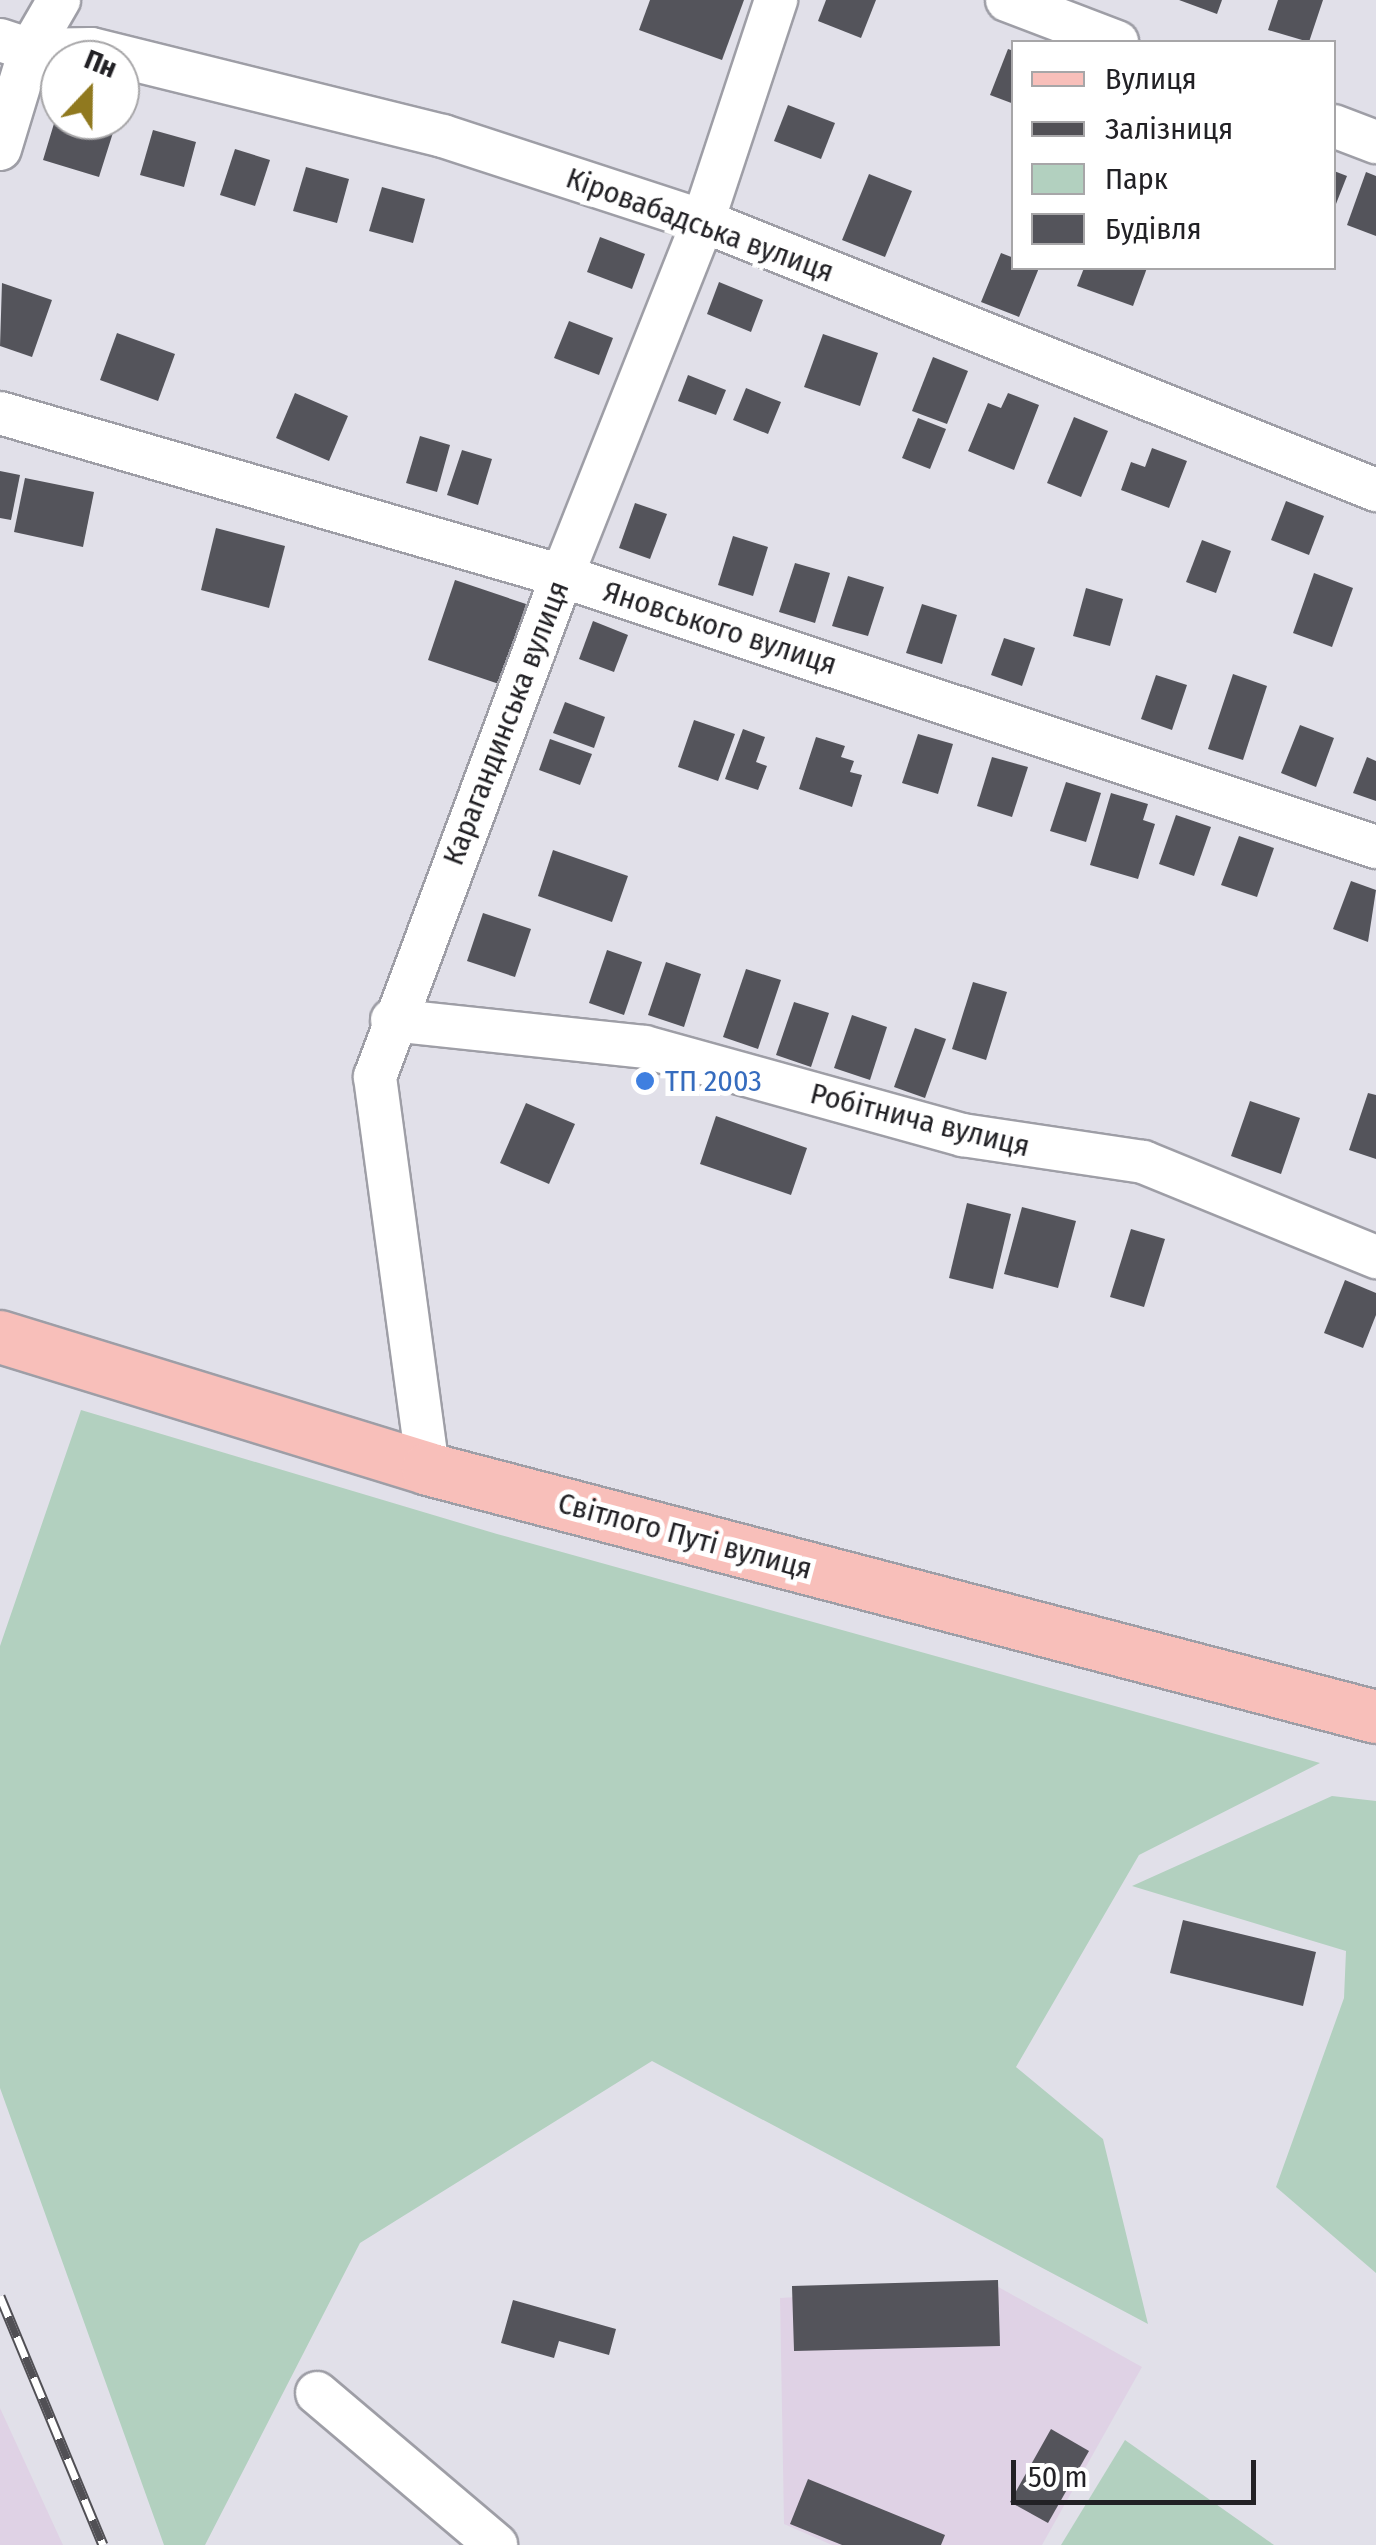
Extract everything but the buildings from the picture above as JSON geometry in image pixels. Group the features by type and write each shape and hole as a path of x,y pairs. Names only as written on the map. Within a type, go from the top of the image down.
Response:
{"main road":[{"name":"Світлого Путі вулиця","path":"0,1336 428,1469 1376,1717"}],"street":[{"path":"0,148 15,45 59,0"},
{"name":"Карагандинська вулиця","path":"428,1469 375,1077 392,1020 562,576 703,221 776,0"},
{"path":"1007,0 1112,40"},
{"name":"Кіровабадська вулиця","path":"15,45 92,50 444,136 703,221 1376,490"},
{"path":"1336,127 1376,142"},
{"name":"Яновського вулиця","path":"0,413 562,576 1376,847"},
{"name":"Робітнича вулиця","path":"392,1020 645,1047 963,1135 1144,1162 1376,1257"},
{"path":"317,2392 496,2545"}],"shaded area":[{"path":"993,2284 1142,2367 1042,2545 832,2545 784,2524 780,2298"},
{"path":"0,2408 63,2545 0,2545"}],"green space":[{"path":"81,1410 497,1534 1320,1763 1139,1855 1016,2067 1103,2139 1148,2324 652,2061 360,2243 205,2545 164,2545 0,2088 0,1646"},
{"path":"1332,1796 1376,1801 1376,2273 1276,2187 1344,1998 1346,1951 1132,1886"},
{"path":"1125,2440 1274,2545 1061,2545"}],"railway":[{"path":"0,2296 103,2545"}],"place":[{"name":"ТП 2003","path":"645,1081"}]}
